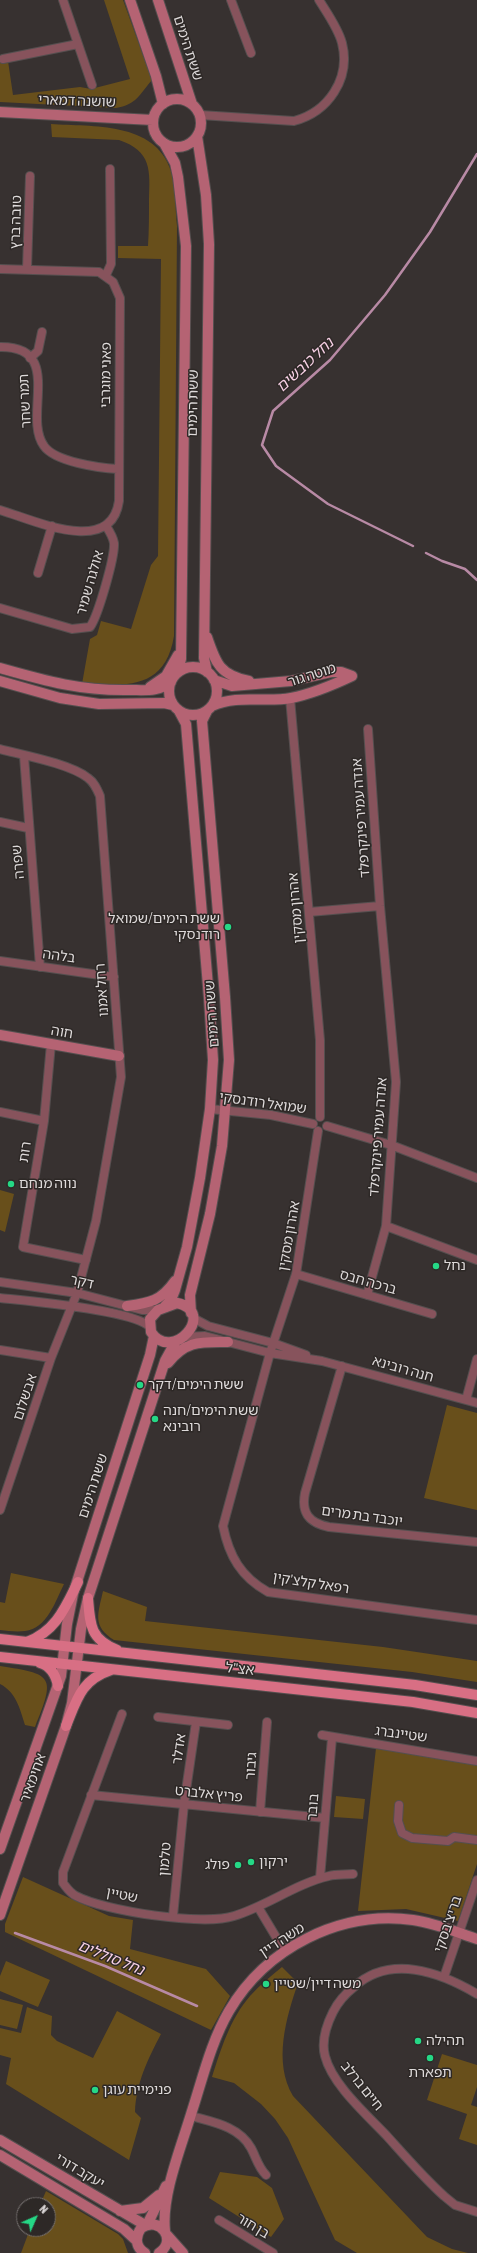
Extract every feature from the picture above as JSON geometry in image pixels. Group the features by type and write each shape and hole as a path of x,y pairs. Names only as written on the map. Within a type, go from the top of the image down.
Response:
{"main road":[{"path":"130,0 156,76 163,104"},
{"name":"ששת הימים","path":"158,0 192,104"},
{"path":"177,99 192,104 200,115 200,130 197,136 186,145 178,147 164,143 155,133 153,120 158,108 163,104 177,99"},
{"name":"שושנה דמארי","path":"0,112 153,120"},
{"name":"ששת הימים","path":"197,136 206,195 209,244 204,630 204,658 207,672"},
{"name":"ששת הימים","path":"164,143 175,163 178,177 186,246 181,648 178,672"},
{"path":"204,630 214,660 222,669 237,679 261,684"},
{"path":"144,690 166,676 177,659 181,648"},
{"path":"0,668 63,686 100,691 144,690 165,687 171,682 178,672 192,667 207,672 214,680 217,693 210,708 193,715 164,703 99,704 60,698 0,681"},
{"name":"מוטה גור","path":"210,708 232,699 290,698 335,684 352,676 341,672 331,672 291,681 232,686 214,680"},
{"path":"171,682 170,698 176,708"},
{"name":"ששת הימים","path":"161,1308 171,1300 179,1277 194,1210 210,1109 213,1060 209,990 186,724 176,708"},
{"name":"ששת הימים","path":"192,1315 190,1295 210,1214 226,1110 228,1042 202,721 210,708"},
{"name":"חוה","path":"0,1035 119,1056"},
{"path":"127,1306 144,1304 162,1296 179,1277"},
{"path":"78,1648 88,1598 165,1361 179,1339 189,1332 192,1315 183,1304 177,1303 161,1308 150,1319 152,1331 163,1342 179,1339"},
{"name":"ששת הימים","path":"64,1647 69,1612 150,1355 152,1331"},
{"path":"158,1381 167,1364 185,1347 205,1342 228,1342"},
{"path":"25,1642 44,1633 57,1622 78,1582"},
{"path":"88,1598 90,1618 94,1634 108,1646 124,1653"},
{"name":"אצ\"ל","path":"0,1640 415,1685 477,1695"},
{"name":"אחימאיר","path":"0,1849 58,1686 64,1664 64,1647"},
{"name":"אחימאיר","path":"0,1915 66,1726 72,1703 78,1648"},
{"name":"אצ\"ל","path":"0,1657 413,1702 477,1713"},
{"path":"30,1660 43,1664 51,1670 56,1677 58,1686"},
{"path":"66,1726 82,1688 99,1674 114,1669"},
{"name":"משה דיין","path":"140,2248 138,2232 146,2225 168,2183 216,2036 230,2010 260,1972 285,1952 332,1927 363,1920 395,1918 414,1920 477,1939"},
{"name":"יעקב דורי","path":"0,2140 118,2211 146,2225 157,2225 166,2233"},
{"name":"יעקב דורי","path":"0,2155 124,2229 140,2248"},
{"name":"משה דיין","path":"166,2233 164,2212 174,2167"},
{"path":"118,2211 143,2208 157,2196 168,2183"},
{"path":"159,2253 166,2245 166,2233"},
{"path":"166,2233 183,2253"}],"street":[{"path":"63,0 92,85"},
{"path":"231,0 251,53"},
{"path":"200,115 294,121 305,118 322,106 334,94 342,77 344,55 339,36 319,0"},
{"path":"3,59 78,44"},
{"path":"106,275 111,264 110,169"},
{"name":"טובה ברץ","path":"27,268 30,176"},
{"name":"טובה ברץ","path":"0,269 27,268 93,271 106,275"},
{"name":"פאני מוגרבי","path":"106,275 118,289 120,298 118,511 106,526"},
{"path":"30,358 38,351 42,332"},
{"name":"תמר שחר","path":"0,347 20,350 35,364 39,376 38,425 40,437 44,446 60,458 118,469"},
{"path":"0,510 52,526 91,532 106,526"},
{"path":"38,573 52,526"},
{"name":"אולגה שמיר","path":"0,608 72,629 90,627 98,611 113,552 112,537 106,526"},
{"name":"אהרון מסקין","path":"290,698 320,1040 320,1117"},
{"name":"אנדה עמיר פינקרפלד","path":"367,1295 386,1226 396,1082 380,906 368,729"},
{"name":"רחל אמנו","path":"0,749 76,770 88,778 98,791 102,809 121,1077 96,1221 77,1293"},
{"name":"שפרה","path":"24,756 28,828 40,967"},
{"path":"0,822 28,828"},
{"path":"309,912 380,906"},
{"name":"בלהה","path":"0,962 114,977"},
{"name":"רות","path":"51,1044 44,1121 23,1247 86,1260"},
{"name":"שמואל רודנסקי","path":"210,1109 271,1115 313,1124"},
{"path":"0,1112 44,1121"},
{"path":"320,1117 325,1120 327,1126 322,1131 318,1131 315,1129 313,1124 314,1120 320,1117"},
{"path":"327,1126 391,1145 477,1178"},
{"name":"אהרון מסקין","path":"274,1343 296,1274 318,1131"},
{"path":"386,1226 477,1260"},
{"name":"ברכה חבס","path":"296,1274 432,1314"},
{"name":"דקר","path":"0,1282 77,1293 142,1310 161,1308"},
{"name":"אבשלום","path":"0,1510 51,1358 77,1293"},
{"name":"דקר","path":"0,1298 72,1306 138,1319 152,1331"},
{"name":"חנה רובינא","path":"192,1315 208,1326 274,1343 322,1361"},
{"name":"חנה רובינא","path":"179,1339 206,1336 270,1353 322,1361 477,1403"},
{"name":"רפאל קלצ'קין","path":"274,1343 223,1526 226,1544 242,1573 253,1584 268,1592 477,1620"},
{"path":"0,1350 51,1358"},
{"path":"466,1400 477,1359"},
{"name":"יוכבד בת מרים","path":"342,1366 305,1493 304,1509 307,1516 313,1522 329,1527 477,1542"},
{"name":"שטיין","path":"122,1714 64,1872 63,1883 76,1896 113,1908 213,1920 232,1917 258,1907 302,1884 320,1878 331,1875 353,1874"},
{"path":"158,1717 228,1725"},
{"name":"אדלר","path":"184,1804 196,1722"},
{"name":"גיבור","path":"260,1812 267,1722"},
{"name":"שטיינברג","path":"322,1735 332,1738 477,1761"},
{"name":"בובר","path":"320,1878 332,1738"},
{"name":"פריץ אלברט","path":"91,1795 325,1818"},
{"name":"טלמון","path":"173,1916 184,1804"},
{"path":"399,1805 398,1821 402,1833 412,1838 448,1841 454,1837 477,1840"},
{"name":"בריצ'בסקי","path":"444,1977 477,1881"},
{"path":"258,1907 285,1952"},
{"name":"חיים ברלב","path":"477,1994 444,1977 416,1970 383,1970 364,1979 347,1993 335,2008 324,2035 325,2056 333,2073 351,2097 433,2186 455,2205 477,2212"},
{"path":"191,2116 227,2127 242,2137 250,2146 260,2170 266,2175"},
{"name":"בן חור","path":"219,2220 273,2253"}],"shaded area":[{"path":"104,0 123,0 152,80 133,102 123,107 116,108 0,102 0,63 8,61 13,95 80,87 91,89 130,79"},
{"path":"51,124 103,127 137,135 151,143 163,155 171,171 174,184 177,226 174,636 169,654 162,667 153,675 141,681 128,684 82,684 90,639 97,635 101,621 131,629 151,565 158,556 161,259 118,258 118,246 148,246 149,171 143,156 138,150 130,145 119,140 52,137"},
{"path":"0,1190 14,1194 5,1232 0,1230"},
{"path":"447,1405 477,1413 477,1510 424,1498"},
{"path":"11,1573 64,1584 50,1613 33,1629 25,1631 0,1630 0,1602 5,1603"},
{"path":"103,1591 147,1607 145,1621 383,1647 477,1661 477,1682 412,1672 114,1640 102,1630 98,1619"},
{"path":"0,1666 31,1672 40,1675 45,1680 47,1687 46,1697 35,1727 25,1725 14,1696 0,1684"},
{"path":"376,1748 477,1765 477,1864 458,1921 406,1909 358,1911"},
{"path":"336,1796 365,1799 363,1819 334,1817"},
{"path":"23,1877 109,1916 133,1920 130,1949 206,1969 230,1996 211,2030 5,1932 5,1924"},
{"path":"6,1961 50,1980 38,2007 0,1991 0,1976"},
{"path":"282,1967 298,1983 286,2025 283,2055 287,2083 293,2096 427,2237 452,2249 468,2253 357,2253 335,2240 288,2138 275,2119 261,2104 234,2083 212,2077 227,2035 237,2014 250,1996"},
{"path":"0,1999 23,2005 17,2029 0,2025"},
{"path":"27,2007 52,2016 51,2035 57,2041 93,2058 117,2011 161,2034 147,2062 140,2081 135,2112 141,2118 129,2160 6,2084 11,2058 0,2055 0,2028 21,2033"},
{"path":"442,2054 477,2065 477,2087 471,2105 477,2107 477,2145 459,2139 467,2114 427,2100"},
{"path":"220,2172 257,2177 272,2188 284,2219 271,2237 209,2198"},
{"path":"46,2191 118,2234 123,2239 128,2253 21,2253 27,2237 56,2237 56,2197 43,2197"}],"waterway":[{"name":"נחל כובשים","path":"413,546 328,504 276,466 262,445 273,411 330,360 385,295 430,232 477,154"},
{"name":"נחל כובשים","path":"426,553 442,561 465,569 477,580"},
{"name":"נחל סוללים","path":"15,1933 105,1966 197,2006"}],"place":[{"name":"ששת הימים/שמואל רודנסקי","path":"228,927"},
{"name":"נווה מנחם","path":"11,1184"},
{"name":"נחל","path":"436,1266"},
{"name":"ששת הימים/דקר","path":"140,1385"},
{"name":"ששת הימים/חנה רובינא","path":"155,1419"},
{"name":"ירקון","path":"251,1862"},
{"name":"פולג","path":"238,1865"},
{"name":"משה דיין/שטיין","path":"266,1984"},
{"name":"תהילה","path":"418,2041"},
{"name":"תפארת","path":"430,2058"},
{"name":"פנימיית עוגן","path":"95,2090"}]}
